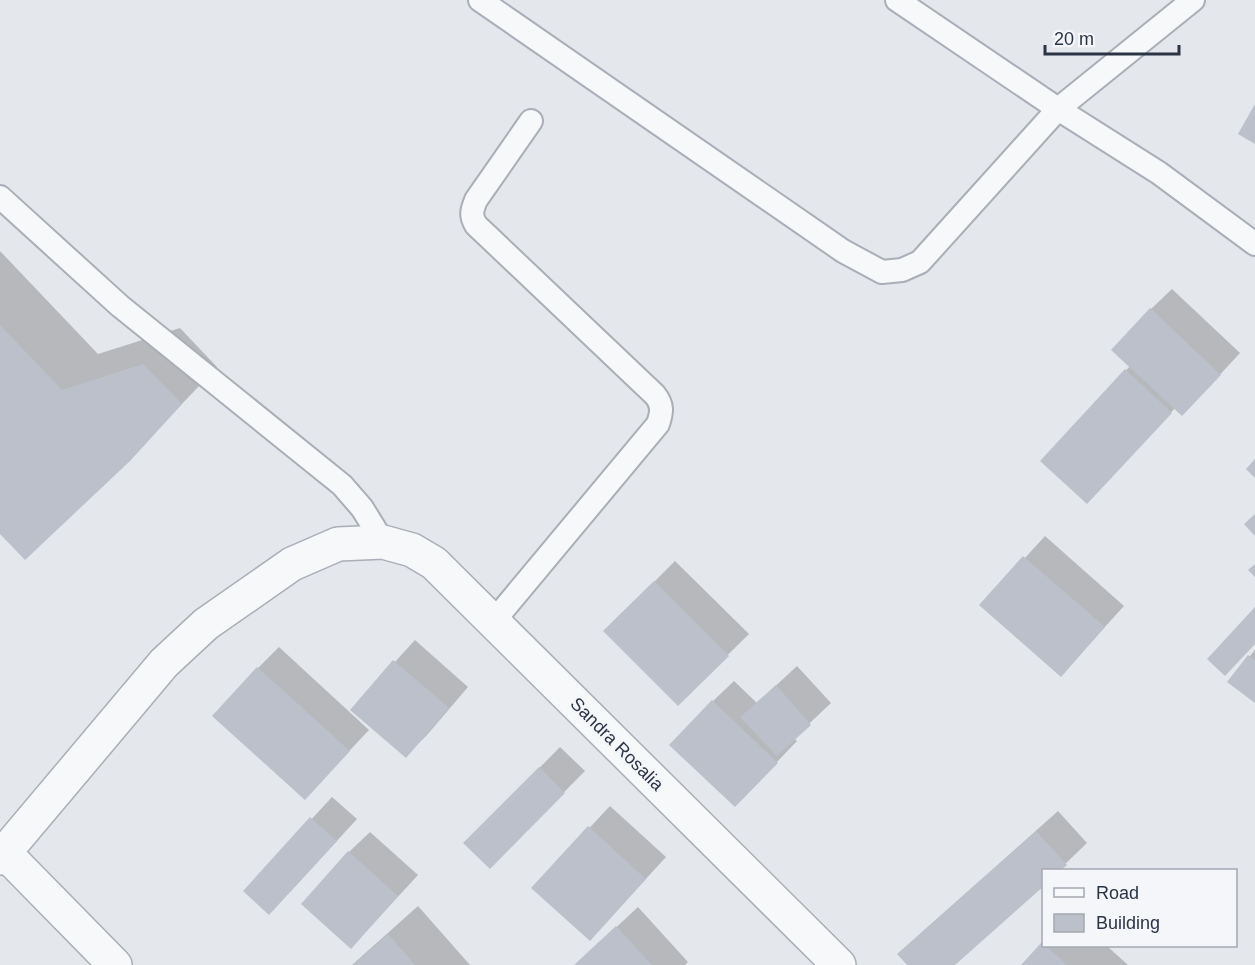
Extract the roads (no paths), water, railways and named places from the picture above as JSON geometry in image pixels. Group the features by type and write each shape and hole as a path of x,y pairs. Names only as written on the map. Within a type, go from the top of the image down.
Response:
{"street":[{"name":"Sandra Rosalia","path":"3,855 164,663 206,624 292,564 338,544 383,542 412,550 434,563 840,965"},
{"path":"3,855 115,965"}],"lane":[{"path":"480,0 843,251 882,272 902,270 920,262 1058,109 1193,0"},
{"path":"897,0 1058,109 1159,173 1255,244"},
{"path":"493,622 658,424 662,413 661,402 655,395 476,225 472,218 476,200 531,121"},
{"path":"0,197 120,306 342,485 362,508 383,542"}]}
